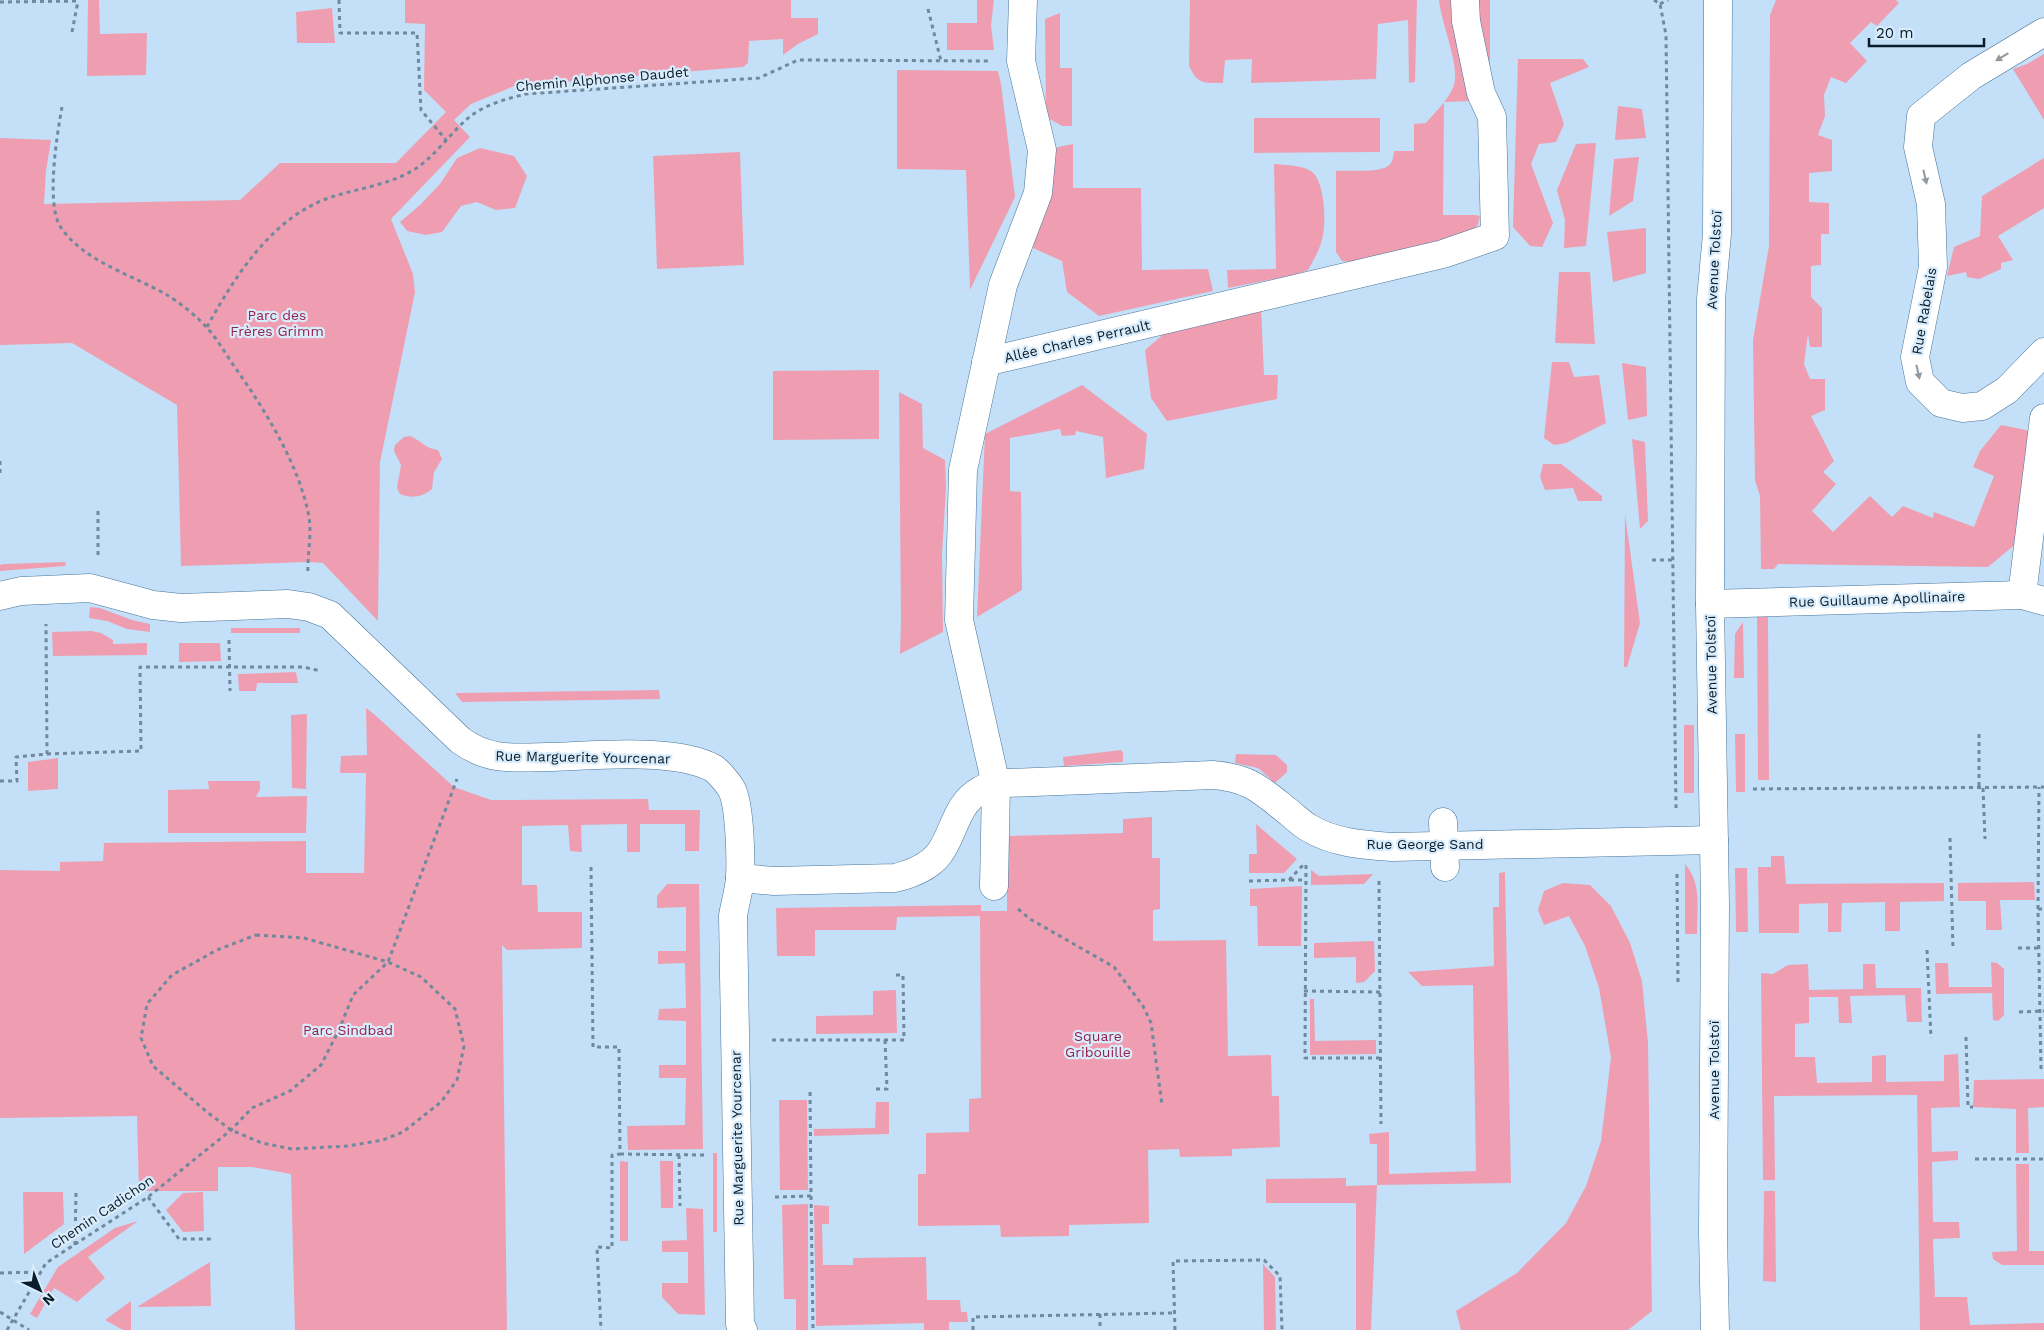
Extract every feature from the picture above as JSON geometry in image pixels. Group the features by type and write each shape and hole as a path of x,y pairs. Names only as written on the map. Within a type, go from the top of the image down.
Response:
{"street":[{"name":"Allée Charles Perrault","path":"1023,0 1022,61 1042,150 1038,193 1003,285 986,362 1443,254 1495,236 1492,117 1481,93 1466,21 1465,0"},
{"name":"Avenue Tolstoï","path":"1715,1330 1713,1233 1715,904 1710,604 1711,299 1717,234 1718,0"},
{"name":"Rue Rabelais","path":"2044,32 1970,76 1921,116 1918,147 1931,204 1932,267 1914,357 1920,382 1941,404 1962,408 1982,406 2007,390 2044,352"},
{"path":"986,362 963,470 959,620 1002,784 994,886"},
{"path":"2033,598 2044,418"},
{"name":"Rue Marguerite Yourcenar","path":"0,596 21,591 90,588 153,605 181,608 288,604 309,607 330,614 460,740 481,753 495,757 517,758 664,756 688,759 714,769 731,788 738,816 740,878 733,916 740,1324 743,1330"},
{"name":"Rue Guillaume Apollinaire","path":"1710,604 2033,598"},
{"name":"Rue George Sand","path":"1002,784 1213,775 1234,776 1252,784 1308,828 1326,836 1355,844 1392,846 1714,840"},
{"path":"740,878 774,881 895,878 911,874 927,865 938,855 945,844 958,812 968,800 981,790 1002,784"}],"path":[{"path":"0,2 78,0 72,32"},
{"path":"339,0 340,33 417,33 421,110 446,140"},
{"path":"1654,0 1660,4 1666,35 1678,991"},
{"path":"1660,4 1668,0"},
{"path":"928,9 941,61 1022,61"},
{"name":"Chemin Alphonse Daudet","path":"207,327 227,291 247,264 273,235 301,211 326,200 398,179 418,167 469,118 486,107 526,94 759,78 798,60 941,61"},
{"path":"62,107 54,185 54,202 59,225 76,246 168,296 207,327 248,384 282,441 303,494 309,517 309,607"},
{"path":"0,459 0,473"},
{"path":"98,507 98,556"},
{"path":"46,624 47,754"},
{"path":"229,637 230,691"},
{"path":"0,781 17,781 16,757 47,754 141,751 140,667 304,667 321,671"},
{"path":"1979,734 1985,839"},
{"path":"388,962 458,777"},
{"path":"2038,787 2038,909 2042,1011 2040,1069"},
{"path":"1753,789 2044,787"},
{"path":"1950,838 1953,949"},
{"path":"1289,880 1306,862 1304,991 1306,1058 1380,1058"},
{"path":"591,867 593,1048 619,1047 620,1154"},
{"path":"1379,877 1381,1124"},
{"path":"1249,881 1306,880"},
{"path":"994,886 1030,919 1114,966 1143,1006 1151,1023 1162,1104"},
{"path":"2038,909 2044,909"},
{"path":"256,935 304,938 388,962 421,977 455,1009 464,1046 457,1080 441,1102 403,1132 382,1140 348,1146 292,1149 262,1143 231,1130 153,1066 142,1038 147,1004 172,975 217,950 256,935"},
{"path":"2018,948 2039,948"},
{"path":"1926,950 1931,1038"},
{"name":"Chemin Cadichon","path":"7,1330 46,1263 148,1196 231,1130 252,1108 290,1091 321,1065 340,1030 353,995 388,962"},
{"path":"772,1040 904,1040 903,975 896,976"},
{"path":"1304,991 1380,992"},
{"path":"2019,1012 2042,1011"},
{"path":"1966,1037 1968,1107 1974,1106"},
{"path":"876,1089 887,1089 886,1040"},
{"path":"810,1088 813,1330"},
{"path":"601,1330 598,1247 612,1248 612,1155 708,1155"},
{"path":"679,1155 680,1206"},
{"path":"1975,1159 2044,1159"},
{"path":"75,1245 76,1192"},
{"path":"148,1196 179,1239 211,1238"},
{"path":"775,1197 811,1196"},
{"path":"1175,1330 1172,1261 1264,1260 1280,1276 1282,1330"},
{"path":"0,1273 41,1272"},
{"path":"0,1312 29,1330"},
{"path":"973,1330 973,1317 1174,1313"},
{"path":"1100,1314 1100,1330"}],"green space":[{"path":"88,0 99,0 100,34 147,33 146,75 87,76"},
{"name":"Parc des Frères Grimm","path":"405,0 791,0 791,18 818,18 818,34 798,44 783,55 783,39 749,41 748,63 743,67 514,86 471,104 454,120 470,137 391,219 413,274 415,292 380,462 378,621 323,563 181,566 177,405 72,343 0,345 0,138 51,140 46,171 44,204 240,200 280,163 396,163 446,112 424,90 425,24 405,23"},
{"path":"977,0 994,0 991,25 994,50 947,50 947,23 977,23"},
{"path":"1190,0 1417,0 1415,82 1409,83 1408,20 1378,24 1376,79 1251,83 1252,59 1225,60 1223,83 1203,82 1196,77 1189,66"},
{"path":"1439,0 1459,0 1473,101 1444,102 1452,90 1455,77 1452,55"},
{"path":"1470,0 1490,0 1490,84"},
{"path":"1776,0 1896,0 1899,3 1877,26 1871,22 1850,43 1867,61 1846,83 1831,77 1824,95 1825,116 1818,135 1832,140 1832,171 1809,173 1809,202 1829,203 1829,234 1821,234 1821,265 1811,266 1811,297 1822,308 1822,347 1810,347 1808,334 1804,364 1810,379 1825,379 1825,410 1811,416 1834,461 1823,472 1836,484 1812,511 1833,532 1870,496 1892,517 1903,506 1933,518 1934,512 1974,527 1994,476 1973,467 1980,451 2001,425 2031,431 2018,542 1988,567 1778,564 1774,569 1761,569 1760,496 1755,480 1753,340 1769,246 1770,15"},
{"path":"332,8 335,43 297,43 296,12"},
{"path":"1060,13 1060,68 1072,68 1072,126 1062,126 1046,117 1045,19"},
{"path":"2044,54 2044,120 2013,69 2027,64"},
{"path":"1518,59 1583,59 1589,67 1550,83 1564,124 1556,142 1539,144 1531,164 1553,223 1542,247 1530,246 1513,227"},
{"path":"897,70 998,71 1015,197 970,290 966,170 897,169"},
{"path":"1444,102 1443,215 1480,216 1472,234 1352,262 1342,261 1336,252 1336,171 1378,170 1391,163 1394,151 1414,151 1414,124 1426,123"},
{"path":"1618,106 1642,109 1646,138 1615,140"},
{"path":"1254,118 1380,118 1380,152 1254,153"},
{"path":"1596,143 1586,246 1564,248 1565,220 1557,190 1576,144"},
{"path":"1073,144 1073,188 1141,188 1142,270 1208,269 1213,291 1099,316 1067,292 1062,261 1033,248 1054,148"},
{"path":"480,148 514,156 527,176 515,208 496,210 477,202 461,206 442,232 426,235 407,231 400,222 440,184 457,158"},
{"path":"740,152 744,265 657,269 653,156"},
{"path":"1639,157 1633,201 1609,216 1614,159"},
{"path":"2044,158 2044,208 1998,236 2013,260 2001,263 2001,269 1979,279 1967,277 1966,272 1947,276 1954,247 1980,236 1982,196"},
{"path":"1274,164 1305,168 1314,174 1321,190 1324,210 1324,228 1321,244 1308,270 1294,275 1228,288 1227,270 1276,269"},
{"path":"1646,228 1646,273 1613,282 1607,232"},
{"path":"1559,272 1590,272 1595,344 1555,343"},
{"path":"1261,306 1264,375 1278,375 1277,399 1167,421 1151,398 1145,350 1180,320"},
{"path":"1552,362 1569,362 1574,377 1599,375 1606,423 1566,443 1554,445 1544,438"},
{"path":"1622,363 1646,367 1647,416 1628,420"},
{"path":"879,370 879,439 773,440 773,371"},
{"path":"1082,385 1147,434 1144,469 1106,478 1103,437 1076,431 1075,435 1062,436 1060,429 1010,438 1010,491 1021,492 1022,590 977,617 985,434"},
{"path":"899,392 922,404 923,448 945,460 946,487 942,555 943,632 900,654 901,619"},
{"path":"410,436 429,448 438,450 442,459 434,472 432,489 425,494 413,497 400,494 397,488 401,465 394,451 395,445 404,437"},
{"path":"1632,439 1645,442 1648,521 1640,529"},
{"path":"1543,464 1561,464 1602,496 1602,501 1578,501 1573,488 1545,490 1540,477"},
{"path":"1625,514 1640,623 1627,667 1624,667"},
{"path":"66,562 65,566 0,571 0,565 4,564"},
{"path":"90,607 100,608 132,620 150,624 150,632 127,629 107,621 89,618"},
{"path":"1757,617 1768,617 1769,780 1758,780"},
{"path":"1743,622 1744,678 1734,678 1735,634"},
{"path":"231,628 300,628 300,633 231,633"},
{"path":"91,631 101,633 113,640 113,644 147,643 147,655 53,656 52,632"},
{"path":"179,643 220,643 221,661 179,662"},
{"path":"296,672 298,683 257,683 256,691 239,691 238,674"},
{"path":"659,690 660,699 462,702 455,693"},
{"name":"Parc Sindbad","path":"366,708 454,787 491,800 648,799 649,810 700,810 699,851 685,851 685,824 640,824 640,852 627,852 627,824 581,825 582,852 570,851 568,825 522,826 522,885 537,885 538,912 582,912 582,948 507,950 502,945 507,1330 295,1330 291,1174 252,1167 218,1167 218,1191 139,1191 137,1116 0,1118 0,870 60,871 60,862 103,861 104,843 306,841 306,873 364,873 366,773 340,773 341,756 367,755"},
{"path":"307,714 306,789 292,788 291,715"},
{"path":"1684,725 1694,725 1694,793 1684,793"},
{"path":"1735,734 1745,734 1745,792 1736,792"},
{"path":"1121,750 1123,762 1064,766 1063,757"},
{"path":"1236,754 1276,755 1287,765 1287,772 1275,783 1258,768 1235,763"},
{"path":"58,758 58,789 28,791 28,762"},
{"path":"208,781 260,781 260,789 256,797 307,796 306,833 168,833 168,790 209,789"},
{"name":"Square Gribouille","path":"1152,817 1152,858 1160,858 1160,909 1153,910 1153,941 1226,940 1228,1056 1271,1055 1272,1096 1279,1096 1280,1147 1232,1149 1232,1156 1180,1157 1179,1149 1148,1150 1149,1223 1069,1225 1069,1236 1001,1237 1000,1225 918,1226 918,1174 926,1174 926,1133 969,1132 969,1099 981,1098 980,916 897,917 896,930 815,930 815,956 777,956 776,908 981,905 981,911 1007,911 1007,836 1123,833 1123,819"},
{"path":"1256,824 1297,859 1284,873 1249,873 1249,854 1257,854"},
{"path":"1771,856 1784,856 1786,884 1944,883 1944,901 1900,902 1900,931 1885,931 1885,902 1842,903 1841,932 1828,932 1828,903 1799,904 1799,933 1759,933 1758,867 1771,867"},
{"path":"1685,864 1694,879 1696,888 1698,906 1697,934 1685,934"},
{"path":"1735,868 1747,868 1748,932 1736,932"},
{"path":"1311,870 1319,876 1373,874 1364,884 1311,885"},
{"path":"1505,872 1511,1183 1377,1185 1377,1144 1370,1144 1369,1134 1389,1132 1389,1174 1476,1171 1473,985 1422,986 1408,972 1494,966 1493,907 1499,907 1499,873"},
{"path":"2034,882 2035,900 2000,900 2002,930 1986,930 1986,901 1958,901 1958,883"},
{"path":"1563,883 1590,885 1611,906 1630,943 1642,981 1648,1043 1652,1311 1628,1330 1461,1330 1456,1311 1517,1273 1566,1223 1586,1186 1601,1141 1611,1057 1599,988 1585,946 1569,916 1544,925 1538,910 1544,891"},
{"path":"667,884 699,884 703,1149 628,1150 627,1126 685,1125 686,1078 659,1078 659,1065 686,1065 686,1021 658,1020 659,1009 686,1008 685,963 658,964 658,951 686,951 686,907 657,908 657,896"},
{"path":"1302,886 1301,946 1258,946 1257,906 1250,906 1250,889"},
{"path":"1374,941 1375,971 1364,982 1356,983 1356,957 1314,958 1314,943"},
{"path":"1991,962 1997,963 2004,969 2004,1015 1998,1021 1993,1020 1992,993 1936,994 1935,963 1948,963 1949,987 1992,987"},
{"path":"1808,964 1809,990 1863,989 1863,964 1875,964 1876,988 1921,988 1922,1022 1907,1022 1905,995 1850,996 1852,1023 1839,1023 1838,997 1809,997 1809,1023 1795,1024 1795,1057 1815,1057 1817,1083 1872,1082 1872,1056 1886,1055 1886,1082 1944,1081 1944,1055 1958,1054 1960,1107 1931,1108 1932,1152 1958,1151 1958,1160 1932,1162 1933,1222 1959,1222 1960,1238 1933,1239 1935,1297 1967,1297 1970,1325 2044,1323 2044,1330 1920,1330 1917,1095 1774,1096 1775,1180 1763,1180 1761,973 1773,974 1788,965"},
{"path":"896,990 897,1033 816,1034 816,1016 873,1015 873,991"},
{"path":"1310,999 1314,999 1315,1041 1376,1040 1376,1054 1310,1055"},
{"path":"2044,1079 2044,1107 2028,1108 2029,1153 2016,1153 2016,1109 1973,1107 1974,1080"},
{"path":"779,1100 807,1100 808,1190 780,1190"},
{"path":"876,1102 889,1102 889,1134 814,1136 814,1129 875,1128"},
{"path":"713,1153 717,1153 717,1232 713,1232"},
{"path":"620,1161 628,1162 628,1241 620,1241"},
{"path":"660,1161 673,1161 673,1208 661,1208"},
{"path":"2016,1164 2029,1164 2029,1251 2044,1251 2044,1265 2002,1265 1993,1259 1992,1252 2017,1251"},
{"path":"1346,1178 1346,1186 1377,1185 1371,1330 1356,1330 1356,1203 1266,1203 1266,1179"},
{"path":"1764,1191 1775,1191 1776,1282 1763,1281"},
{"path":"23,1192 63,1192 64,1224 24,1254"},
{"path":"203,1192 204,1231 183,1232 166,1210 183,1193"},
{"path":"808,1204 808,1330 796,1330 796,1299 784,1299 782,1205"},
{"path":"814,1205 829,1206 829,1224 822,1224 823,1265 853,1265 853,1258 926,1257 927,1300 960,1300 961,1312 967,1312 968,1322 949,1322 949,1330 924,1330 924,1323 816,1326"},
{"path":"686,1208 703,1209 705,1315 678,1314 662,1297 662,1283 688,1283 688,1252 662,1252 662,1241 687,1240"},
{"path":"138,1221 88,1257 105,1278 77,1302 54,1288 37,1318 30,1314 58,1267 115,1228"},
{"path":"210,1262 211,1306 137,1307"},
{"path":"1263,1264 1275,1277 1276,1330 1264,1330"},
{"path":"131,1301 131,1330 123,1330 105,1320"}]}
